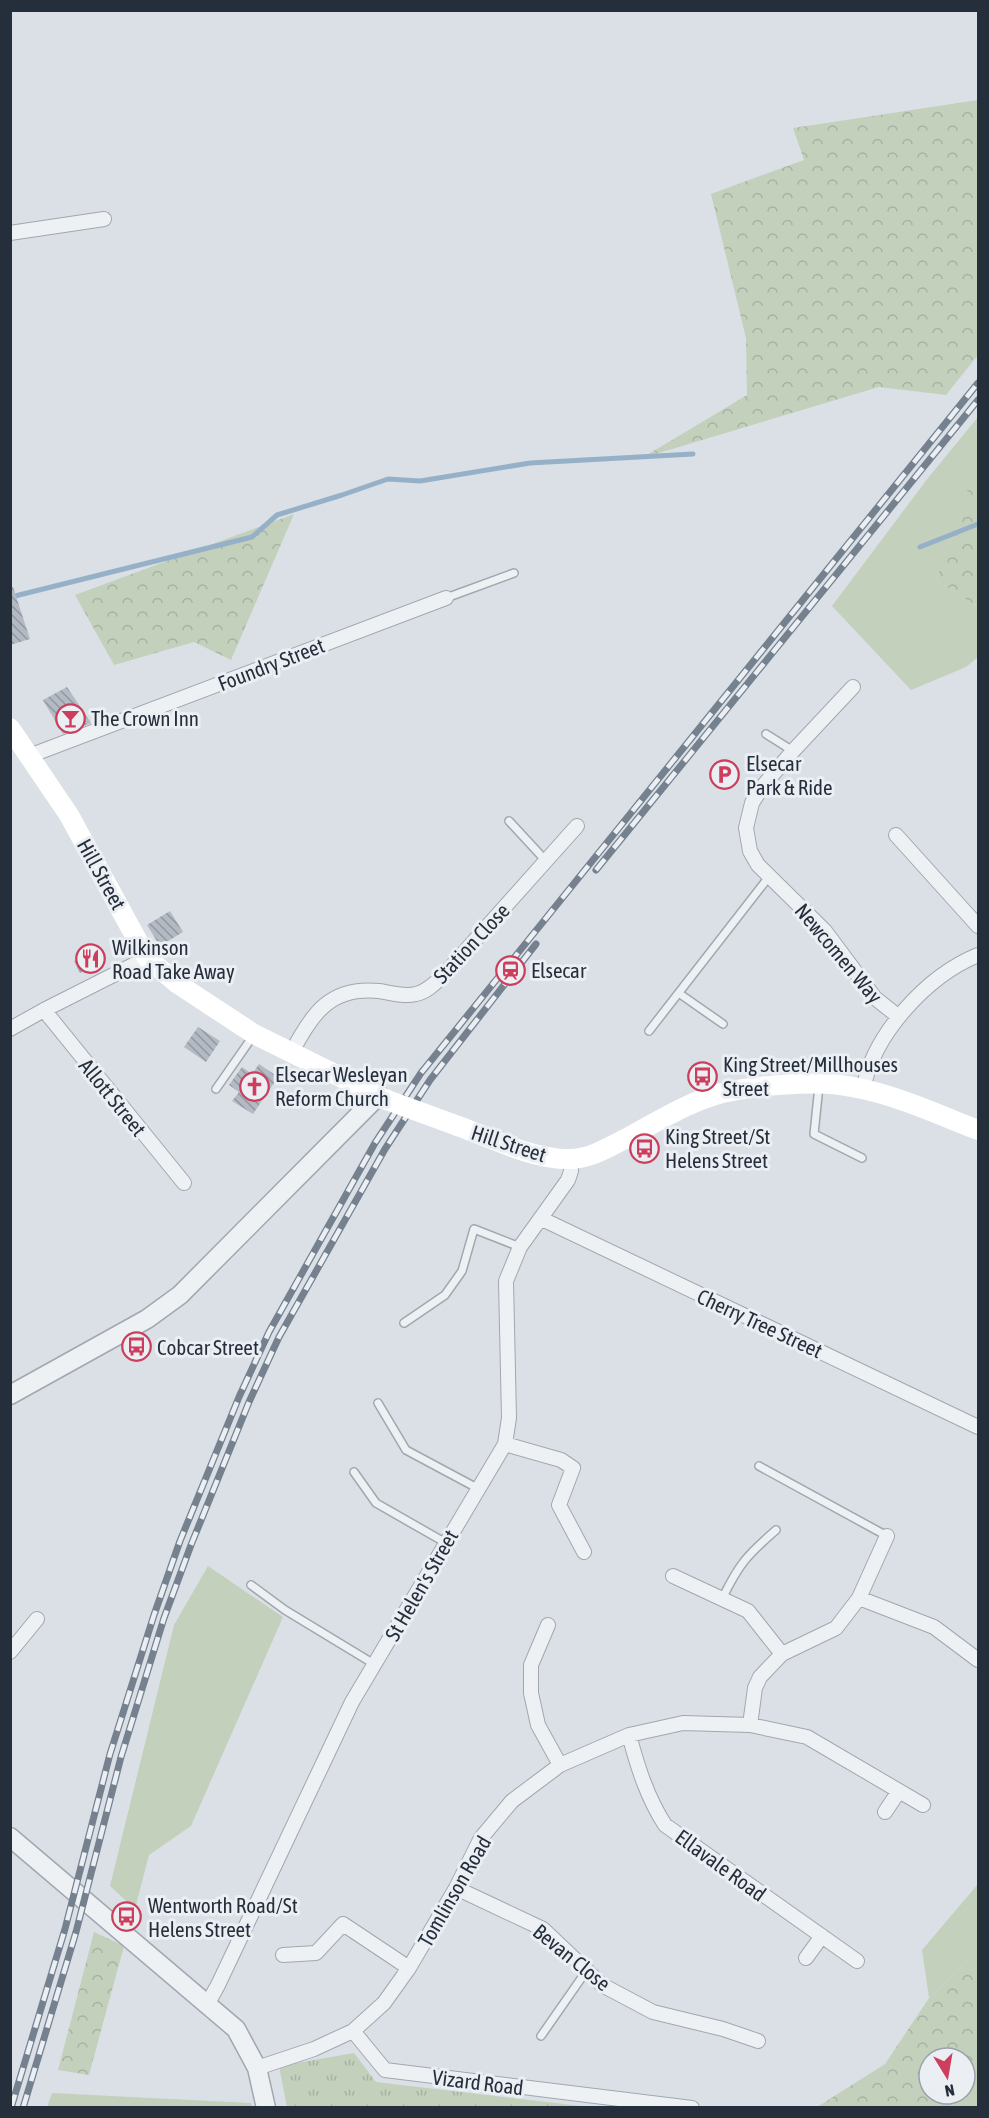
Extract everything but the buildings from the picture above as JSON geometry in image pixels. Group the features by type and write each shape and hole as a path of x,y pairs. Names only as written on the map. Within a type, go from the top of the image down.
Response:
{"main road":[{"name":"Hill Street","path":"10,728 69,815 147,958 178,984 254,1034 383,1098 528,1151 571,1159"},
{"path":"571,1159 599,1152 702,1099 745,1089 819,1084 840,1085 895,1099 978,1130"}],"street":[{"path":"10,233 104,219"},
{"name":"Foundry Street","path":"29,756 446,598"},
{"name":"Newcomen Way","path":"853,687 762,787 752,803 746,828 750,851 768,878 785,890 825,931 875,998 899,1017"},
{"name":"Station Close","path":"292,1052 312,1016 329,1001 340,995 366,990 409,995 429,988 443,976 577,826"},
{"path":"896,835 978,926"},
{"path":"863,1090 872,1060 899,1017 921,994 949,971 978,955"},
{"path":"10,1029 147,958"},
{"name":"Allott Street","path":"44,1010 184,1183"},
{"path":"10,1395 147,1319 180,1295 383,1098"},
{"name":"St Helen's Street","path":"208,2003 352,1702 505,1444 509,1418 506,1281 520,1247 568,1180 571,1159"},
{"name":"Cherry Tree Street","path":"542,1219 978,1426"},
{"path":"505,1444 561,1460 573,1468 560,1505 584,1552"},
{"path":"750,1725 755,1688 760,1677 782,1654 836,1628 859,1598 887,1536"},
{"path":"673,1576 748,1611 782,1654"},
{"path":"859,1598 934,1627 978,1660"},
{"path":"10,1652 37,1619"},
{"path":"548,1625 531,1665 531,1693 538,1725 560,1765"},
{"name":"Tomlinson Road","path":"256,2068 314,2049 353,2031 384,2002 409,1968 456,1888 481,1838 513,1801 560,1765 629,1735 682,1724 750,1725 807,1737 923,1805"},
{"name":"Ellavale Road","path":"629,1735 641,1778 651,1803 665,1825 857,1961"},
{"path":"885,1812 899,1791"},
{"path":"10,1837 236,2029 256,2068 266,2108"},
{"name":"Bevan Close","path":"456,1888 543,1929 602,1985 653,2012 723,2029 758,2042"},
{"path":"283,1955 316,1953 343,1924 409,1968"},
{"path":"806,1958 822,1936"},
{"name":"Vizard Road","path":"353,2031 385,2070 692,2108"}],"lane":[{"path":"446,598 513,573"},
{"path":"766,734 793,752"},
{"path":"509,821 546,861"},
{"path":"649,1031 768,878"},
{"path":"680,994 723,1024"},
{"path":"216,1089 254,1034"},
{"path":"819,1084 814,1134 862,1158"},
{"path":"404,1323 445,1294 462,1270 474,1229 520,1247"},
{"path":"378,1403 406,1450 477,1488"},
{"path":"759,1466 887,1536"},
{"path":"354,1472 376,1503 446,1543"},
{"path":"722,1599 735,1571 749,1553 776,1530"},
{"path":"251,1585 285,1610 374,1664"},
{"path":"541,2036 587,1970"}],"green space":[{"path":"978,100 978,355 946,395 879,387 642,458 747,395 746,338 711,194 804,160 793,128"},
{"path":"978,417 978,470 976,467 936,580 978,607 978,657 966,667 911,690 832,606 928,478"},
{"path":"976,466 978,470 978,607 936,580"},
{"path":"294,514 231,660 194,642 114,665 75,595"},
{"path":"208,1566 283,1617 191,1826 149,1855 135,1909 110,1886 174,1625"},
{"path":"978,1884 978,1952 929,1998 922,1950"},
{"path":"94,1932 124,1946 89,2075 58,2070"},
{"path":"978,1952 978,2107 817,2107 885,2064 929,1998"},
{"path":"354,2053 376,2082 590,2107 287,2107 279,2066"},
{"path":"52,2093 251,2103 252,2107 47,2107"}],"waterway":[{"path":"11,597 252,537 277,515 388,479 420,481 530,463 693,454"},
{"path":"920,547 978,524"}],"railway":[{"path":"11,2108 65,1929 110,1754 154,1615 180,1541 239,1397 269,1332 375,1143 421,1073 978,383"},
{"path":"596,870 978,400"},
{"path":"23,2108 76,1932 121,1757 164,1618 249,1402 279,1337 385,1149 430,1080 536,944"}],"place":[{"name":"The Crown Inn","path":"70,718"},
{"name":"Elsecar Park & Ride","path":"725,775"},
{"name":"Wilkinson Road Take Away","path":"91,959"},
{"name":"Elsecar","path":"510,970"},
{"name":"King Street/Millhouses Street","path":"702,1076"},
{"name":"Elsecar Wesleyan Reform Church","path":"254,1086"},
{"name":"King Street/St Helens Street","path":"644,1148"},
{"name":"Cobcar Street","path":"136,1347"},
{"name":"Wentworth Road/St Helens Street","path":"127,1917"}]}
